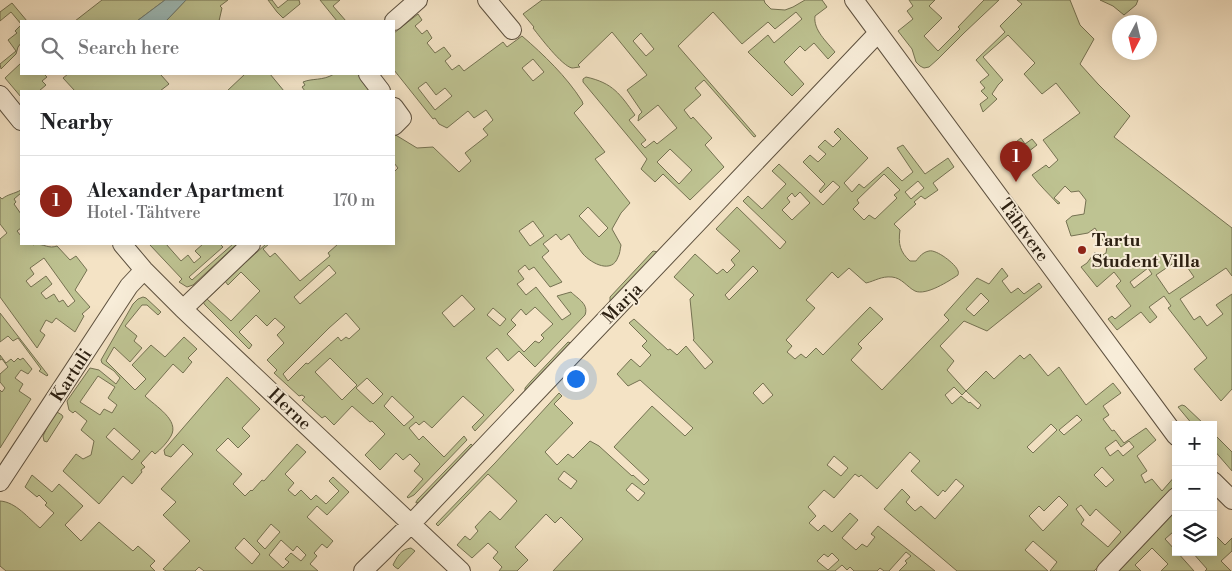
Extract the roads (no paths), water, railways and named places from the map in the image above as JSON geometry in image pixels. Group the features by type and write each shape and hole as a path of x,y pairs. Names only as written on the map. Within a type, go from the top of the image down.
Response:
{"street":[{"path":"395,20 418,0"},
{"path":"487,0 512,30"},
{"name":"Tähtvere","path":"854,0 1172,431"},
{"name":"Marja","path":"363,571 411,524 878,33"},
{"path":"369,75 381,90"},
{"path":"0,95 20,120"},
{"path":"395,108 402,118 395,125"},
{"name":"Herne","path":"123,245 144,270 183,309 461,571"},
{"path":"183,309 250,245"},
{"name":"Kartuli","path":"0,482 129,286 144,270"},
{"path":"1217,485 1232,500"},
{"path":"1106,571 1172,501"}],"water":[{"path":"165,0 186,0 167,20 138,20"}],"place":[{"name":"Alexander Apartment","path":"1016,182"},
{"name":"Tartu Student Villa","path":"1082,250"}]}
